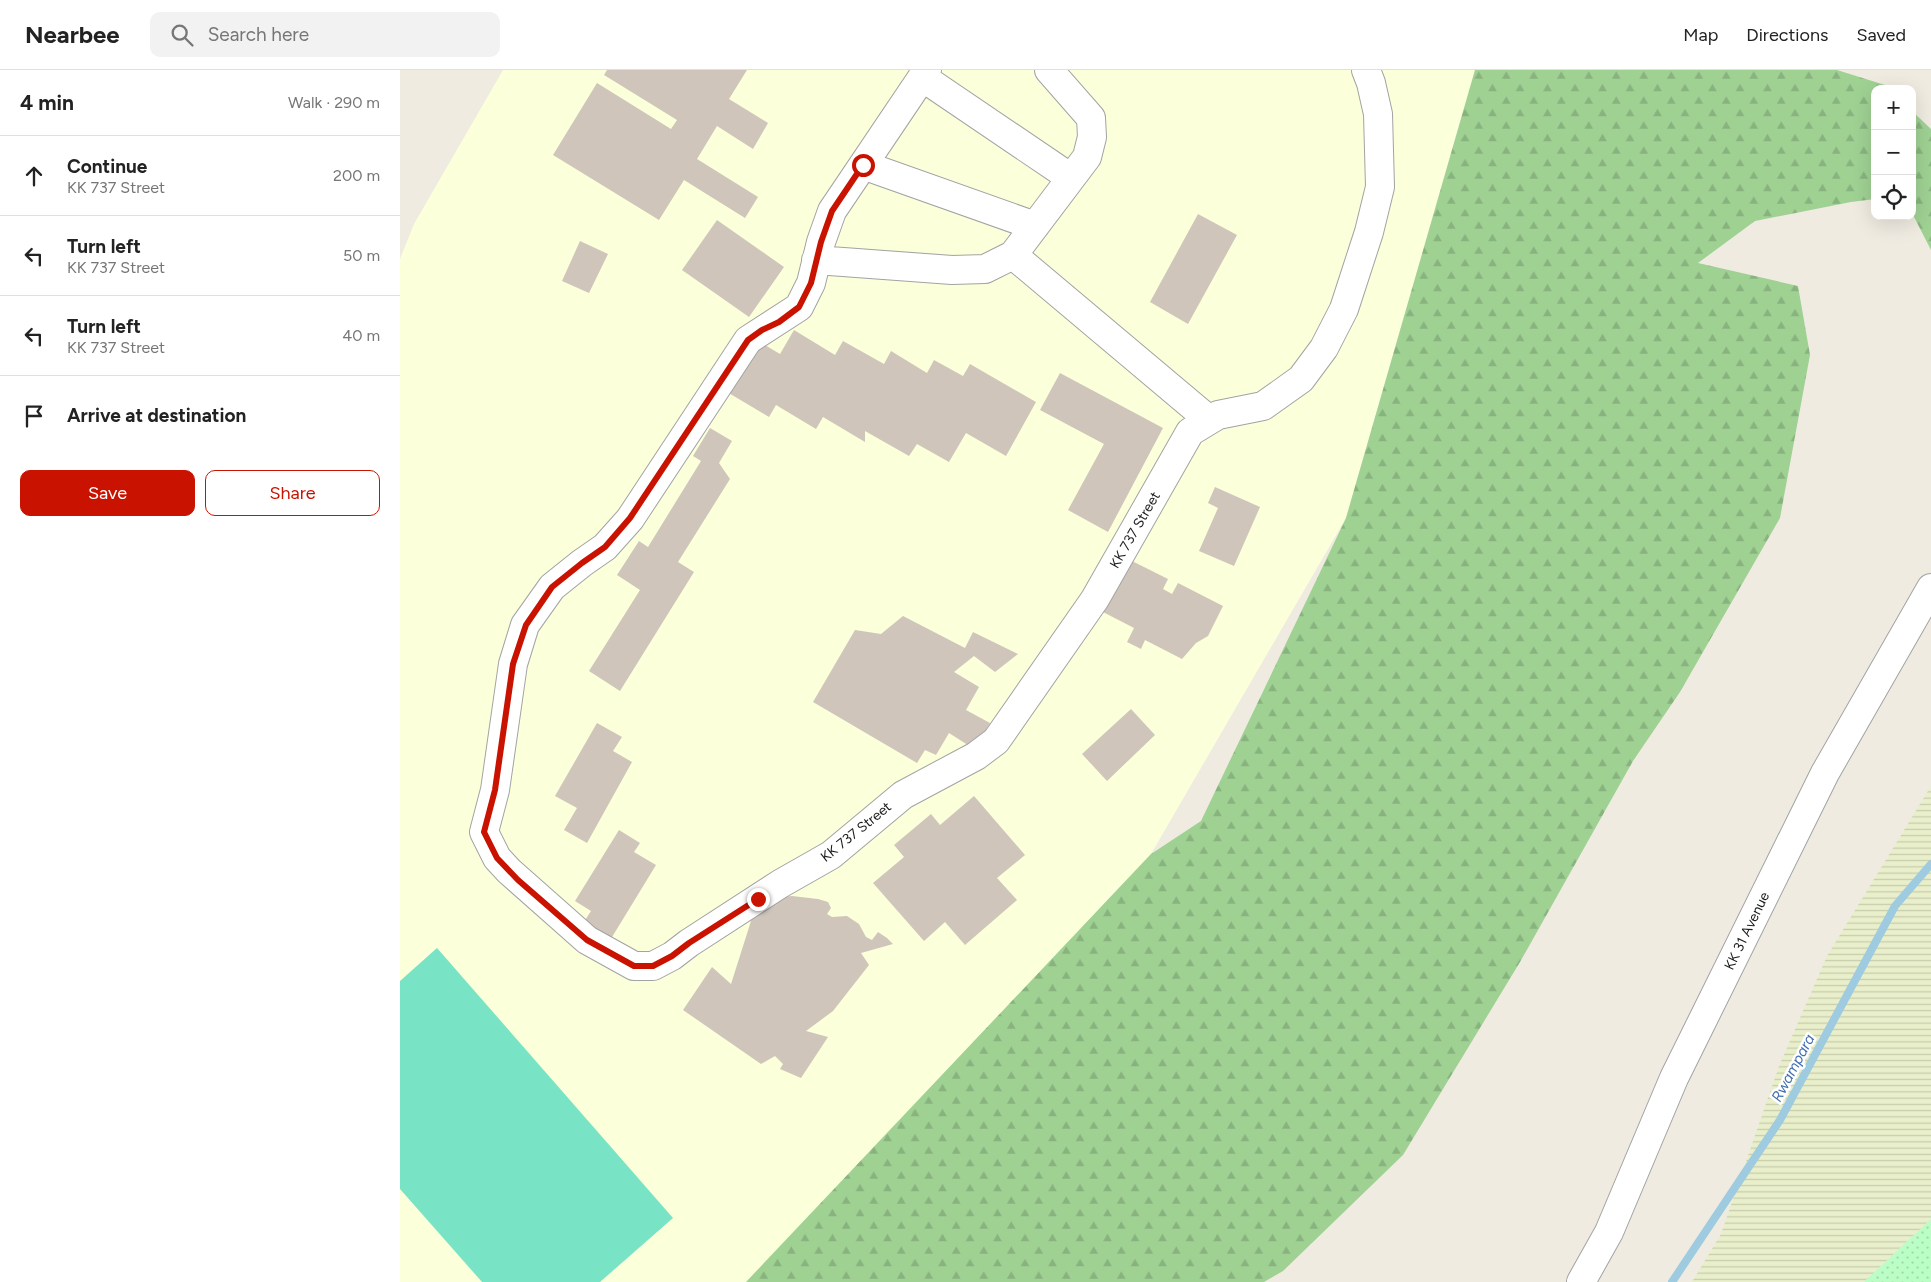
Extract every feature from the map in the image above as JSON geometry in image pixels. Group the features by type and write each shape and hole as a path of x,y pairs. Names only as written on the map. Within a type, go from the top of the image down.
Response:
{"street":[{"path":"816,260 952,270 985,269 1013,255 1087,157 1092,137 1091,118 1049,70"},
{"name":"KK 737 Street","path":"925,74 832,211 816,260 811,283 799,307 779,322 762,330 748,340 630,518 605,547 552,587 526,625 513,664 495,790 484,832 497,858 518,880 587,940 634,966 653,966 672,956 780,884 831,855 903,795 976,756 996,741 1095,599 1190,432 1208,419 1218,415 1263,406 1301,379 1324,348 1344,309 1369,232 1380,187 1378,114 1366,70"},
{"path":"925,74 1071,178"},
{"path":"863,165 1035,226"},
{"path":"1013,255 1208,419"},
{"name":"KK 31 Avenue","path":"1581,1282 1609,1232 1674,1078 1825,773 1931,588"}],"shaded area":[{"path":"503,70 1475,70 1346,518 1151,854 747,1282 400,1282 400,259 414,224"},
{"path":"1931,786 1931,1219 1864,1282 1692,1282 1721,1234 1779,1066 1827,956"}],"green space":[{"path":"1475,70 1837,70 1885,85 1871,85 1871,200 1755,221 1698,263 1798,286 1810,355 1780,518 1680,692 1633,761 1520,962 1403,1155 1283,1271 1264,1282 746,1282 1151,854 1201,821 1346,518"},
{"path":"1916,115 1931,129 1931,250 1916,220"},
{"path":"437,948 673,1218 600,1282 482,1282 400,1189 400,981"},
{"path":"1931,1219 1931,1282 1864,1282"}],"building":[{"path":"607,70 747,70 729,99 768,123 753,149 717,126 697,159 758,197 745,218 684,180 659,220 553,155 597,83 671,129 677,120 604,75"},
{"path":"1198,214 1237,235 1188,324 1150,302"},
{"path":"717,220 784,267 749,317 682,270"},
{"path":"580,241 608,254 589,293 562,281"},
{"path":"794,330 835,355 843,341 884,364 891,351 927,373 934,360 963,376 970,364 1036,402 1006,456 966,433 949,462 917,444 909,456 865,431 865,442 823,417 816,429 776,405 769,417 727,392 758,341 780,354"},
{"path":"1060,373 1163,428 1108,532 1068,510 1104,444 1040,410"},
{"path":"710,428 732,441 719,463 730,479 678,562 694,572 620,691 589,671 640,590 617,575 639,541 648,547 701,461 693,456"},
{"path":"1215,487 1260,507 1234,566 1199,551 1218,508 1208,503"},
{"path":"1130,560 1168,579 1163,589 1172,594 1178,583 1223,606 1208,636 1196,643 1182,659 1145,640 1141,649 1127,642 1134,628 1103,612"},
{"path":"903,616 965,648 973,632 1018,654 995,672 974,656 954,672 979,687 966,710 990,723 974,749 949,733 936,755 925,750 917,763 813,702 855,630 881,634"},
{"path":"1131,709 1155,735 1107,781 1082,754"},
{"path":"597,723 622,737 613,751 632,762 587,843 564,830 577,808 555,796"},
{"path":"974,796 1025,855 997,878 1017,900 965,945 945,922 924,941 873,883 904,857 894,845 931,814 940,825"},
{"path":"619,830 640,843 634,852 656,865 609,942 582,925 591,911 575,901"},
{"path":"792,896 828,902 831,908 827,914 832,917 847,916 859,924 866,937 872,940 878,932 893,944 861,953 869,965 833,1011 806,1031 828,1037 801,1078 780,1069 783,1064 775,1056 761,1064 683,1010 712,967 731,984 758,899"}],"waterway":[{"name":"Rwampara","path":"1672,1282 1780,1120 1895,906 1931,864"}],"route":[{"path":"758,899 672,956 653,966 634,966 609,954 587,940 518,880 497,858 484,832 491,812 495,790 513,664 526,625 552,587 605,547 630,518 748,340 762,330 779,322 799,307 811,283 821,242 832,211 863,165"}]}
